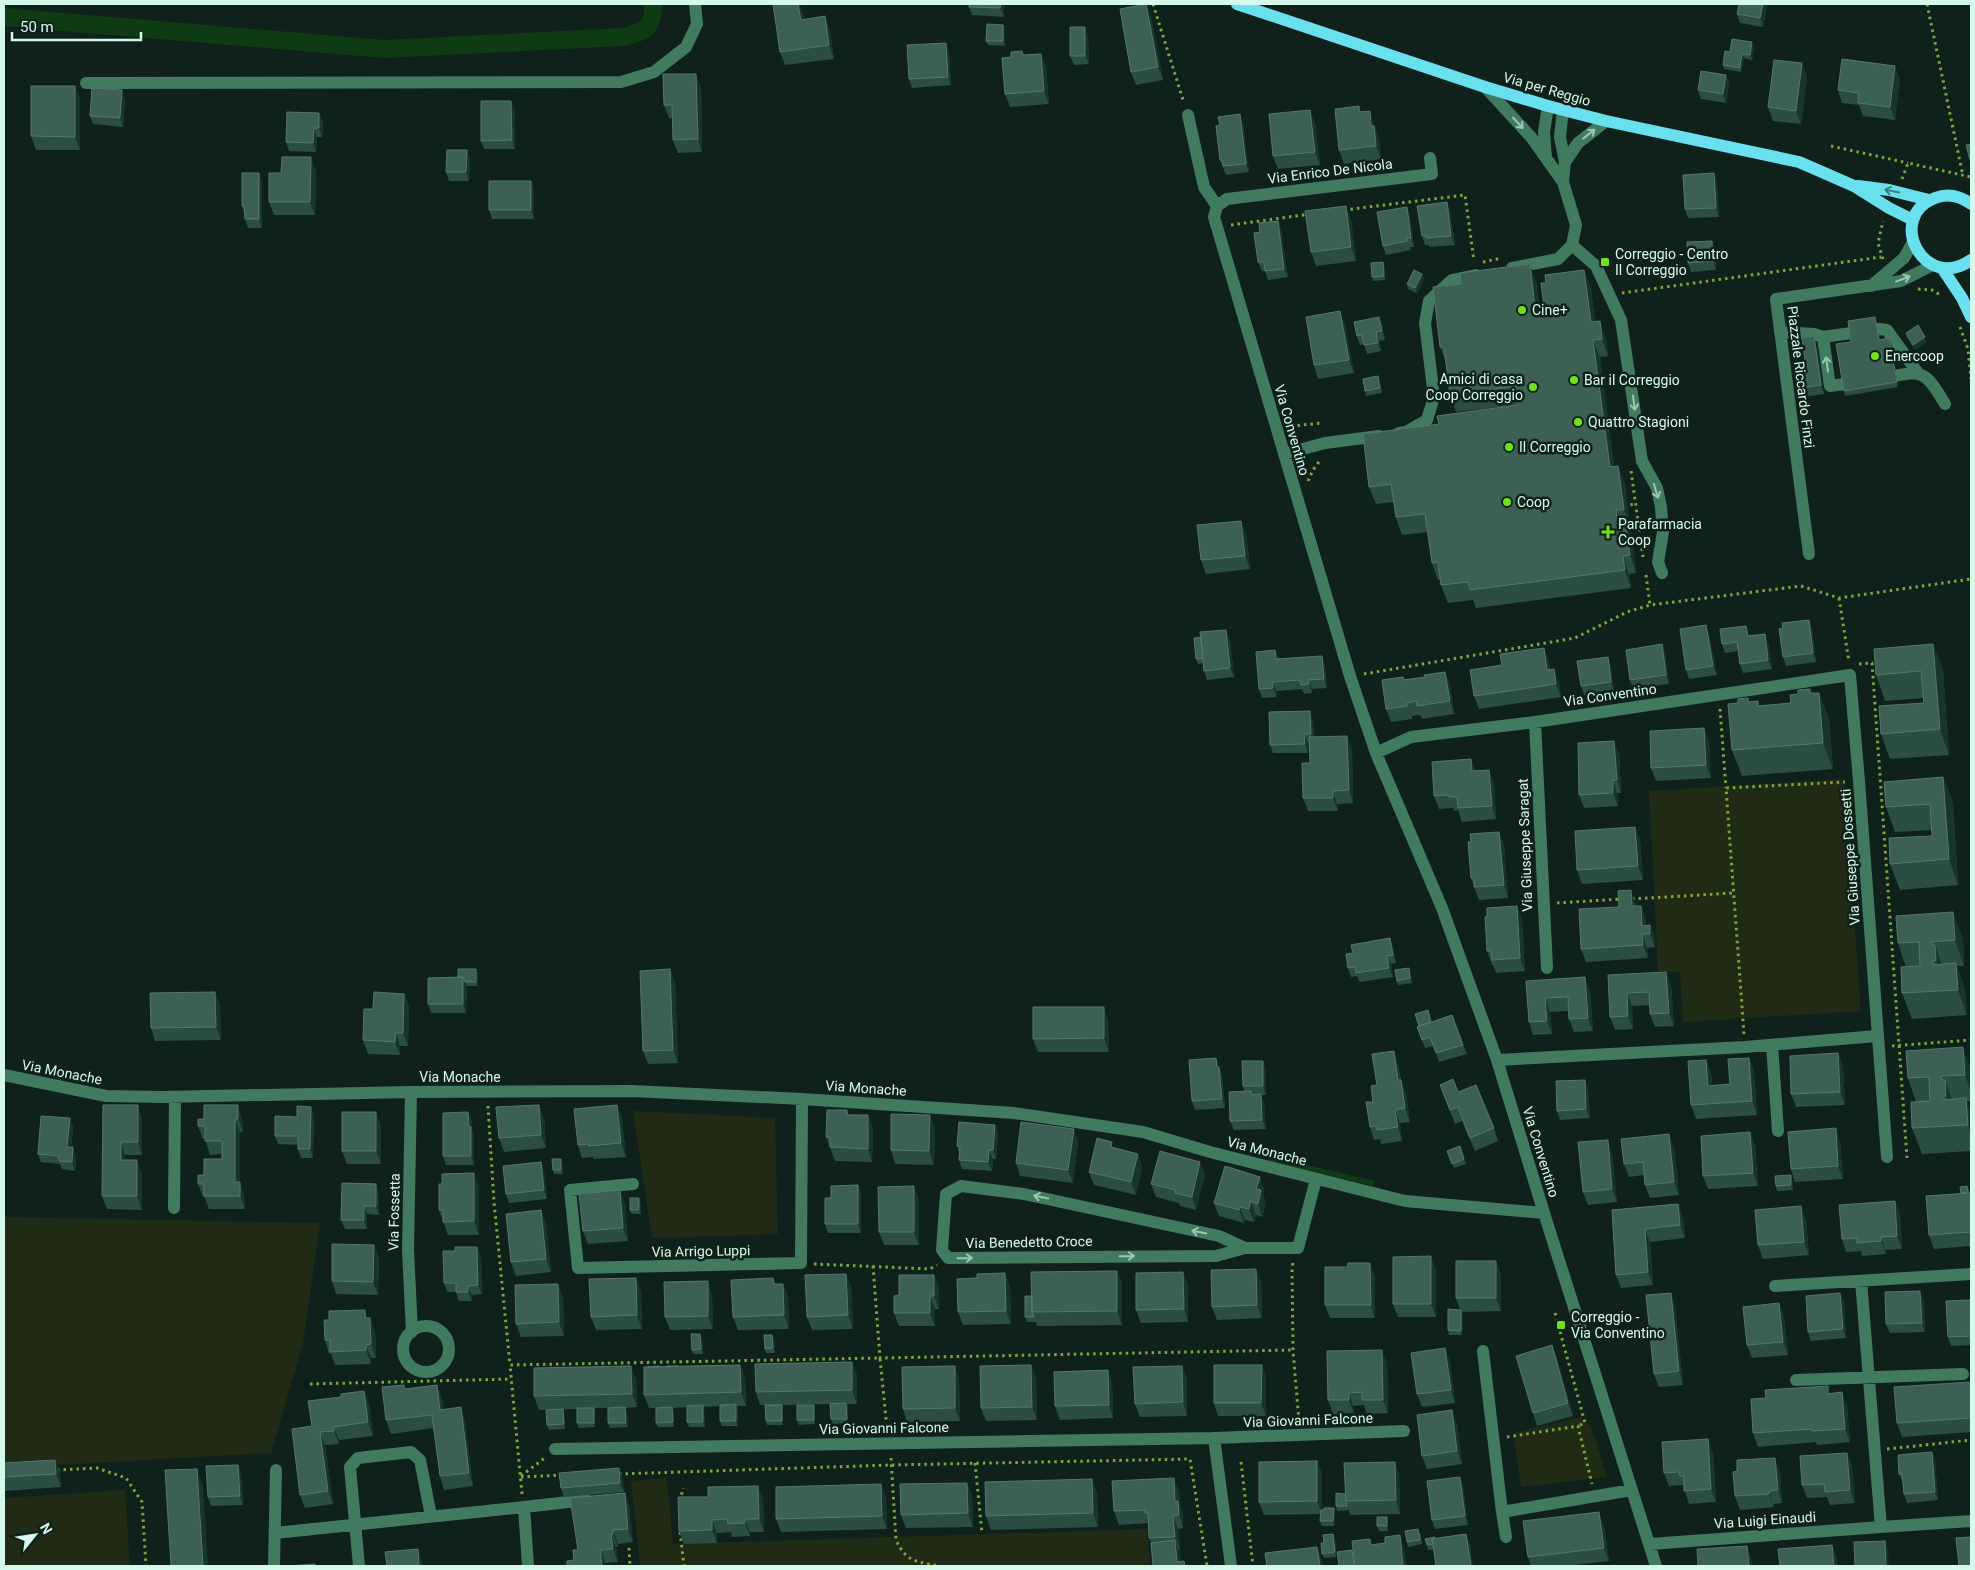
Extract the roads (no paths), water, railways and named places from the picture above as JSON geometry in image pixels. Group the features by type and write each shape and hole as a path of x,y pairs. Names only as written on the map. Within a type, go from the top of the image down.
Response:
{"main road":[{"name":"Via per Reggio","path":"1237,4 1485,87 1548,106 1606,121 1776,156 1820,170 1854,186 1889,208 1913,220"},
{"name":"Via per Reggio","path":"1854,186 1897,192 1929,200"},
{"path":"1971,204 1964,198 1952,195 1940,196 1929,200 1917,212 1911,231 1913,242 1920,255 1937,266 1962,298 1971,318"},
{"path":"1937,266 1952,268 1962,266 1971,260"}],"street":[{"path":"86,83 621,82 654,72 686,47 697,24 695,4"},
{"path":"1485,87 1531,137 1564,182"},
{"path":"1546,158 1544,132 1548,106"},
{"path":"1284,454 1325,443 1406,432 1427,420 1434,398 1424,323 1429,301 1452,280 1558,259 1572,245 1576,225 1564,182 1565,162 1560,137 1563,110"},
{"path":"1188,115 1204,187 1217,206"},
{"path":"1565,162 1578,143 1606,121"},
{"name":"Via Enrico De Nicola","path":"1217,206 1227,199 1432,174 1430,158"},
{"name":"Via Conventino","path":"1217,206 1214,217 1350,676 1376,753 1442,908 1498,1060 1544,1213 1656,1566"},
{"path":"1871,286 1904,258 1913,242"},
{"path":"1572,245 1596,266 1621,320 1642,461 1656,488 1661,507 1663,532 1658,562 1662,574"},
{"name":"Piazzale Riccardo Finzi","path":"1809,554 1776,299 1901,281 1937,266"},
{"path":"1780,332 1814,334 1823,338 1887,330 1901,346 1918,373 1932,381 1944,404"},
{"path":"1823,338 1830,386 1918,373"},
{"name":"Via Conventino","path":"1376,753 1412,737 1535,722 1719,694 1849,670"},
{"name":"Via Giuseppe Dossetti","path":"1849,670 1887,1157"},
{"name":"Via Giuseppe Saragat","path":"1535,722 1542,904 1547,968"},
{"path":"1498,1060 1878,1041"},
{"path":"1772,1045 1778,1131"},
{"name":"Via Monache","path":"4,1075 106,1096 175,1097 411,1092 632,1091 802,1099 1014,1113 1143,1132 1210,1152 1404,1201 1544,1213"},
{"name":"Via Fossetta","path":"411,1092 408,1250 412,1332"},
{"path":"174,1208 175,1097"},
{"name":"Via Arrigo Luppi","path":"633,1184 570,1190 578,1268 801,1263 802,1099"},
{"name":"Via Benedetto Croce","path":"1245,1248 1219,1236 1024,1194 961,1186 946,1194 942,1250 948,1258 1216,1256 1245,1248 1298,1248 1316,1179"},
{"path":"1775,1286 1971,1274"},
{"path":"1861,1281 1882,1527"},
{"path":"1483,1351 1506,1537"},
{"path":"1796,1380 1963,1374"},
{"name":"Via Giovanni Falcone","path":"555,1449 1214,1438 1404,1432"},
{"path":"1214,1438 1231,1566"},
{"path":"359,1566 350,1466 358,1458 411,1452 420,1460 431,1516"},
{"path":"274,1566 276,1470"},
{"path":"1502,1512 1632,1490"},
{"path":"275,1533 600,1499"},
{"path":"524,1507 528,1566"},
{"name":"Via Luigi Einaudi","path":"1650,1544 1971,1522"}],"waterway":[{"path":"4,17 384,49 622,37 646,28 652,19 653,4"},
{"path":"1271,1159 1372,1183"}],"place":[{"name":"Correggio - Centro Il Correggio","path":"1605,262"},
{"name":"Cine+","path":"1522,310"},
{"name":"Enercoop","path":"1875,356"},
{"name":"Bar il Correggio","path":"1574,380"},
{"name":"Amici di casa Coop Correggio","path":"1533,387"},
{"name":"Quattro Stagioni","path":"1578,422"},
{"name":"Il Correggio","path":"1509,447"},
{"name":"Coop","path":"1507,502"},
{"name":"Parafarmacia Coop","path":"1608,532"},
{"name":"Correggio - Via Conventino","path":"1561,1325"}]}
